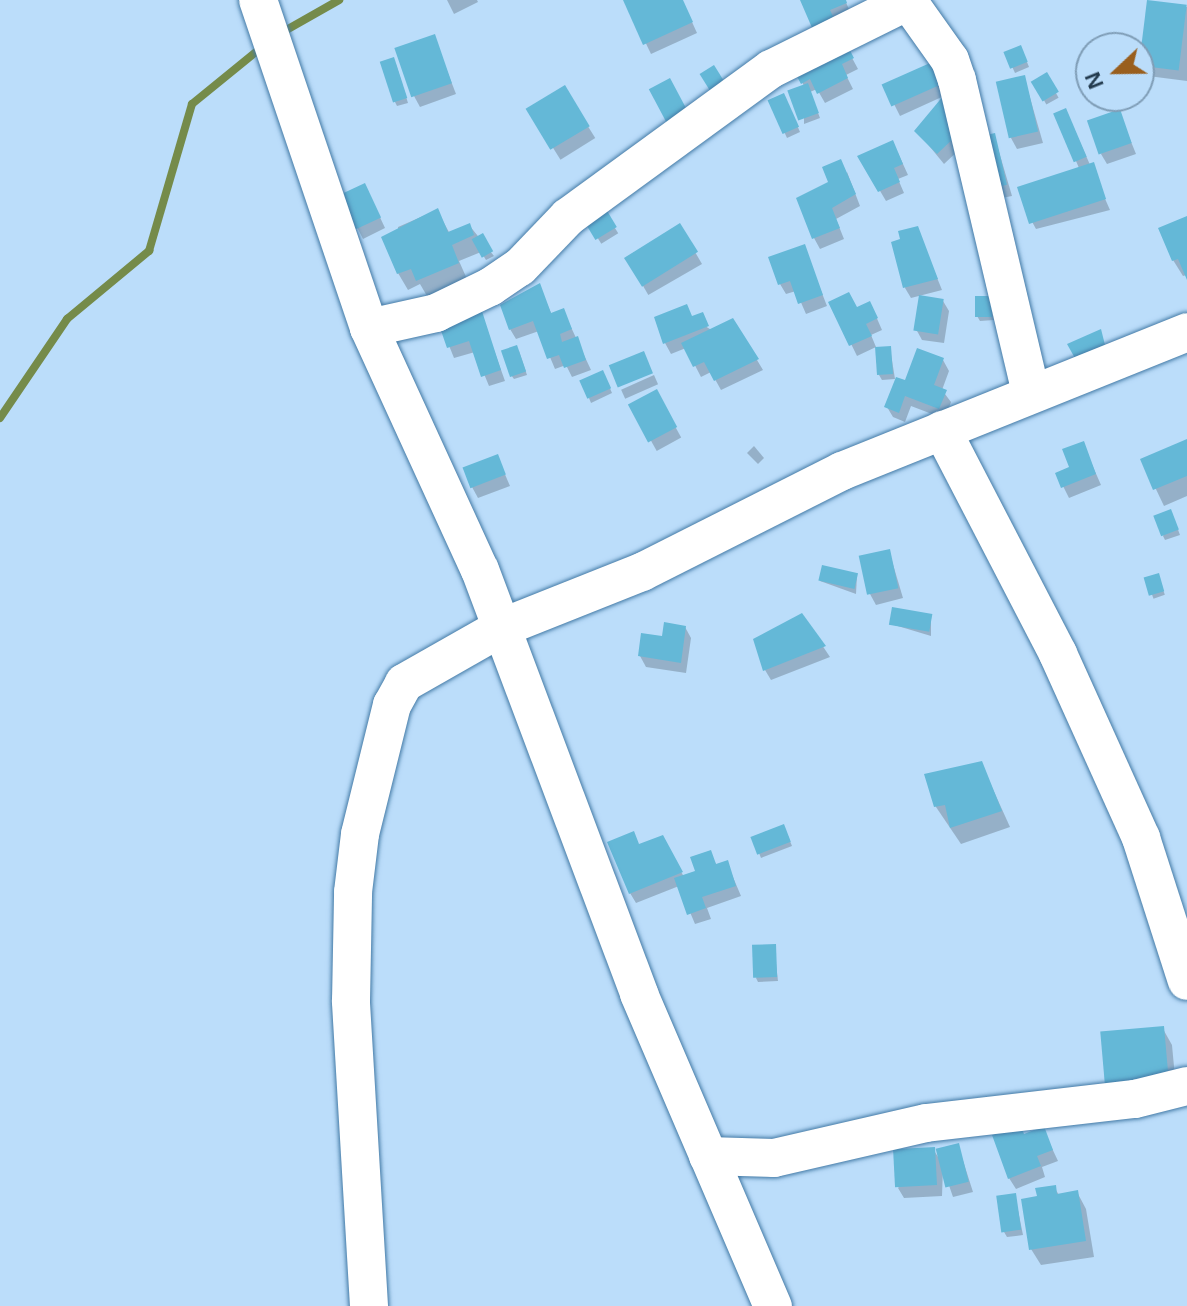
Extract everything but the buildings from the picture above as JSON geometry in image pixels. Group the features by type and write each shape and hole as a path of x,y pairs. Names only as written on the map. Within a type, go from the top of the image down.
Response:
{"street":[{"path":"258,0 369,328 440,477 501,628 639,994 773,1306"},
{"path":"369,328 436,313 490,287 520,267 568,217 771,69 909,0 950,60 957,80 1031,392"},
{"path":"369,1306 351,1001 360,834 392,705 404,683 501,628 642,572 842,471 1031,392 1187,332"},
{"path":"942,430 1058,654 1141,838 1187,981"},
{"path":"708,1156 774,1158 912,1125 1135,1099 1187,1086"}],"waterway":[{"path":"281,33 339,0"},
{"path":"0,418 67,319 149,251 192,104 263,46"}]}
